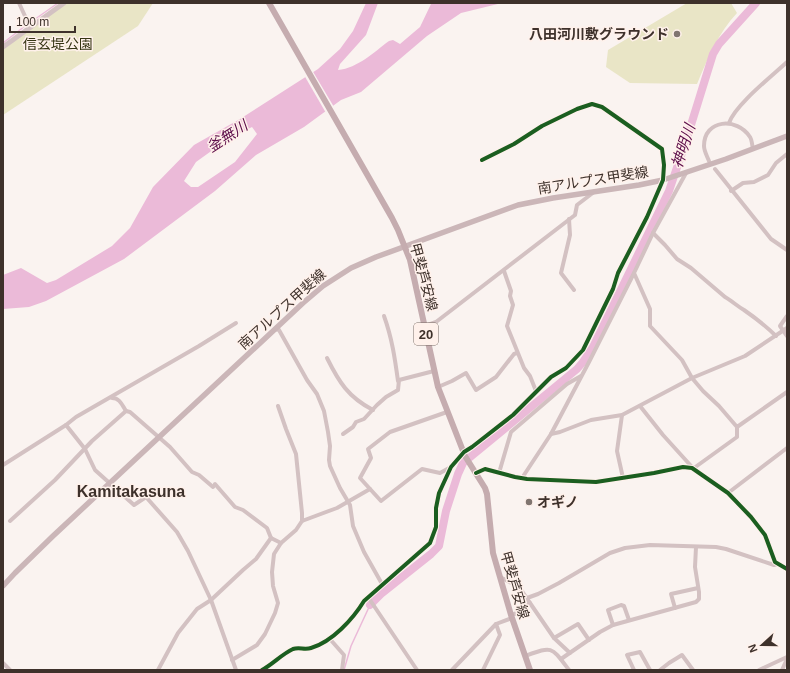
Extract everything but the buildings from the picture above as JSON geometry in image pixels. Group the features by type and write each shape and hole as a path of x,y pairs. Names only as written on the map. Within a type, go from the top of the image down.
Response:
{"main road":[{"name":"甲斐芦安線","path":"269,3 388,212 410,260 438,387 465,454 487,494 491,540 500,577 511,616 530,670"},
{"name":"南アルプス甲斐線","path":"3,586 110,483 308,298 340,274 376,256 518,205 664,180 787,136"}],"street":[{"path":"19,3 29,25"},
{"path":"3,47 29,25 57,5 64,3"},
{"path":"729,123 732,116 754,92 787,62"},
{"path":"447,412 390,432 368,449 371,458 360,478 381,501 422,469 440,473 451,467 472,447 513,415 551,377 566,368 583,350 613,289 618,273 664,180 662,149 602,107 592,104 577,109 542,126 514,144 482,160"},
{"path":"709,161 704,147 708,133 716,126 724,123 738,126 745,131 750,138 754,149"},
{"path":"731,191 743,183 754,182 768,175 776,163 787,154"},
{"path":"715,169 731,191 771,239 787,250"},
{"path":"522,478 551,434 683,174"},
{"path":"424,326 436,322 569,220 575,215 577,205 595,191"},
{"path":"569,220 570,235 561,273 574,290"},
{"path":"653,233 677,259 691,268 725,297 762,321 776,336"},
{"path":"504,271 511,291 510,296 514,306 506,326 524,368 530,376 536,391"},
{"path":"476,473 485,470 522,478 596,482 683,467 693,468 737,437 737,427 719,406 703,391 692,378 682,360 650,326 650,308 634,272"},
{"path":"343,434 353,427 356,422 364,419 386,397 398,390 393,346 384,316"},
{"path":"787,316 780,326 785,329 787,336"},
{"path":"3,465 76,417 236,324"},
{"path":"275,329 279,330 307,380 317,394 324,411 330,446 329,460 340,488 350,505 353,526 364,552 382,584"},
{"path":"551,434 592,420 622,415 692,378 745,356 785,329"},
{"path":"438,387 466,373 476,390 496,377 517,352"},
{"path":"327,358 343,386 364,405 372,410"},
{"path":"398,382 399,380 434,371"},
{"path":"499,473 511,432 567,384 582,375"},
{"path":"737,427 787,392"},
{"path":"95,406 97,407 112,398 119,400 126,411 130,412 160,437 192,472 199,475 214,486 235,507 243,510 267,528 272,538 281,543"},
{"path":"232,660 257,644 265,634 278,603 272,572 274,554 281,543 296,530 302,521 296,454 278,406"},
{"path":"640,406 693,468 728,493 762,529 777,564"},
{"path":"10,521 55,480 92,441 126,411"},
{"path":"622,415 617,451 623,478"},
{"path":"66,425 85,449 95,470 134,505 146,497 176,532 188,551 211,600 236,670"},
{"path":"728,493 787,448"},
{"path":"262,670 293,649 310,648 329,638 343,627 382,584 430,543 436,527 436,508 439,493 451,467"},
{"path":"302,521 337,508 370,489"},
{"path":"158,670 178,633 197,609 211,600 256,559 272,538"},
{"path":"527,598 559,583 610,553 625,548 646,545 696,546 726,549 777,564 787,569"},
{"path":"561,659 600,632 613,625 696,602 699,599 694,567 696,546"},
{"path":"500,577 519,587 554,638 570,653"},
{"path":"675,608 671,594 698,588"},
{"path":"369,597 417,670"},
{"path":"452,670 496,624 530,603"},
{"path":"613,625 608,610 621,605 624,606 629,620"},
{"path":"483,670 500,635 496,624"},
{"path":"554,638 578,624 589,640"},
{"path":"329,638 344,655 342,670"},
{"path":"525,656 546,649 556,652 569,670"},
{"path":"634,670 627,655 640,652 650,670"},
{"path":"660,670 682,655 694,670"},
{"path":"759,670 787,658"},
{"path":"782,670 787,658"},
{"path":"3,662 10,670"}],"green space":[{"name":"信玄堤公園","path":"68,3 153,3 138,26 3,115 3,50 41,20"},
{"name":"八田河川敷グラウンド","path":"687,3 731,3 737,13 719,37 709,55 697,84 630,83 606,67 608,50"}],"water":[{"name":"釜無川","path":"366,3 378,3 366,35 340,64 338,70 345,69 359,63 389,41 393,40 400,44 420,27 431,4 502,3 461,13 427,36 361,92 341,100 304,127 256,155 215,191 124,259 46,301 29,307 3,309 3,275 21,268 47,283 56,280 112,246 130,228 153,187 194,145 240,119 318,69 340,49 353,31","holes":["252,127 257,134 235,162 198,187 191,187 184,181 196,162 228,139"]}],"pier":[{"path":"312,70 334,107 326,113 304,75"}],"waterway":[{"path":"31,22 58,3"},
{"name":"神明川","path":"370,605 382,593 439,546 446,511 463,463 577,369 593,347 669,191 713,54 719,44 756,3"},
{"path":"3,43 25,26"},
{"name":"神明川","path":"344,670 351,646 370,605"}],"cycle path":[{"path":"262,670 293,649 311,648 327,641 348,622 364,601 430,543 436,527 436,508 439,493 451,467 464,452 513,415 551,377 566,368 583,350 613,289 618,273 647,217 663,180 664,165 662,149 602,107 592,104 577,109 542,126 514,144 482,160"},
{"path":"476,473 485,469 527,479 596,482 683,467 692,468 728,493 751,517 765,535 775,562 787,569"}],"place":[{"name":"八田河川敷グラウンド","path":"677,34"},
{"name":"オギノ","path":"529,502"}],"district":[{"name":"Kamitakasuna","path":"131,491"}]}
